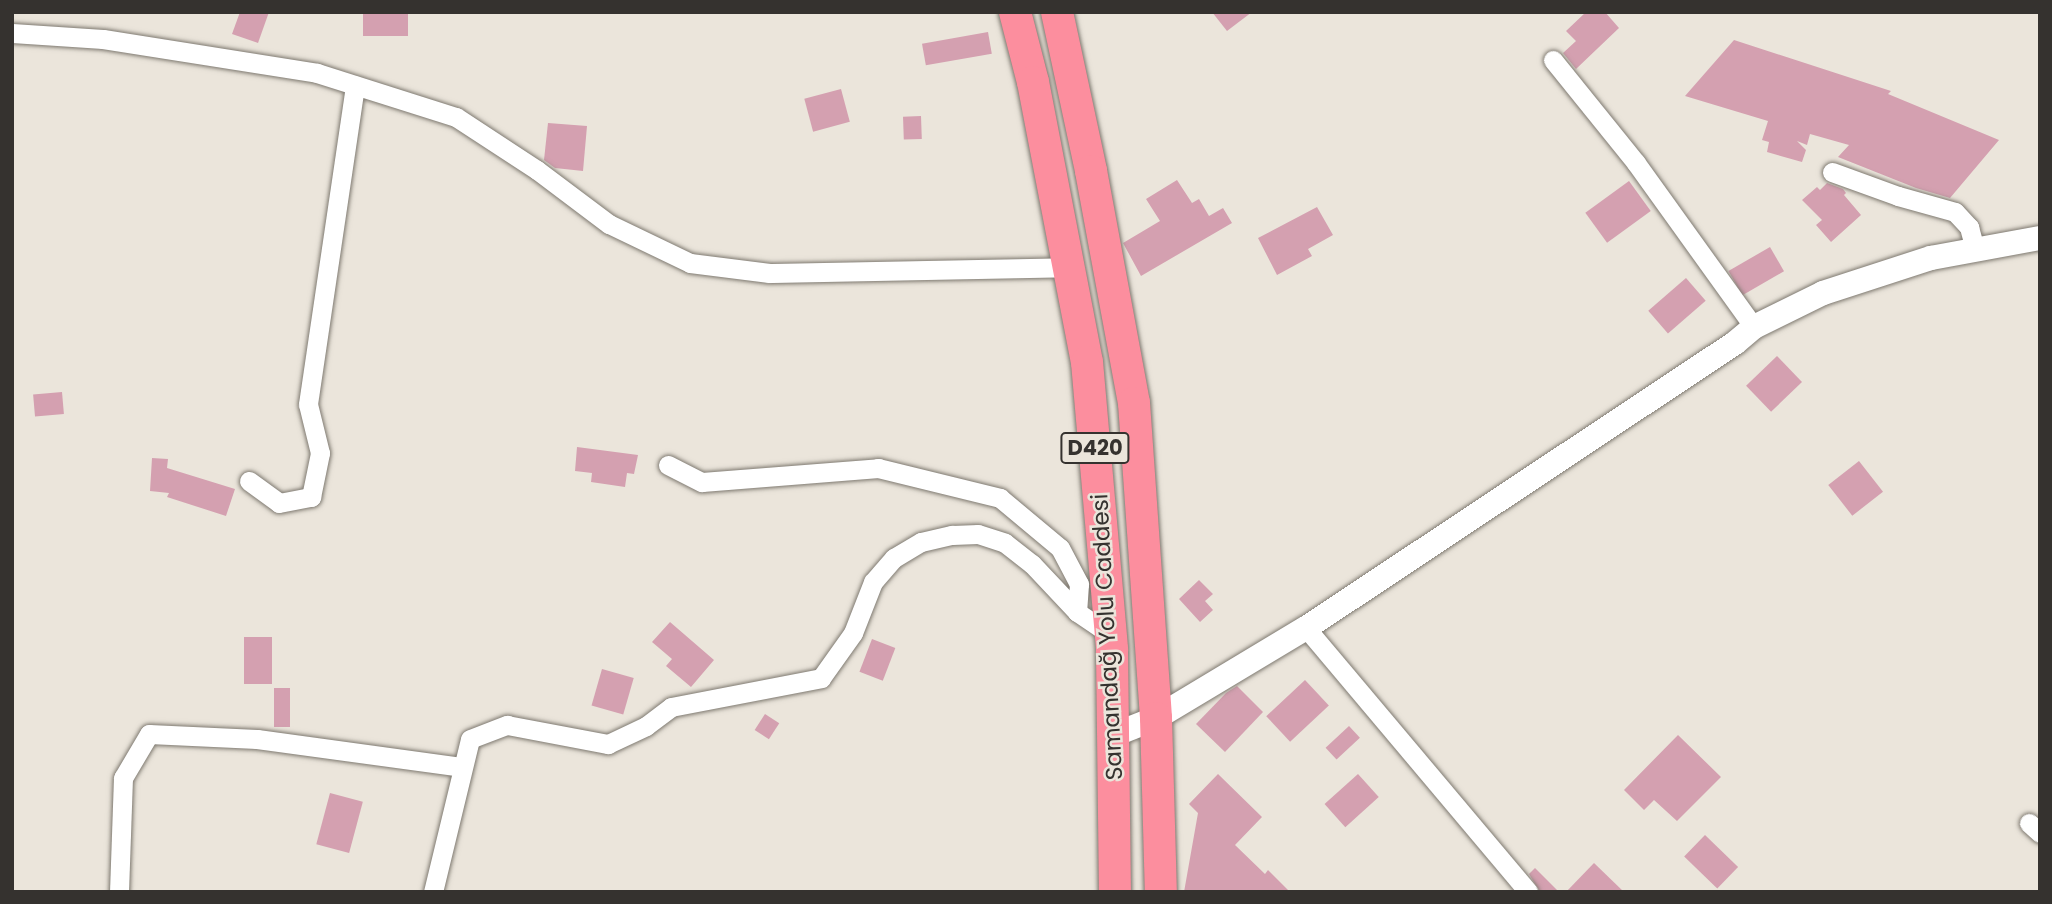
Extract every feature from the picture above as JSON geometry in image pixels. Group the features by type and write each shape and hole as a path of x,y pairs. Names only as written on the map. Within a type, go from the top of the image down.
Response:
{"highway":[{"name":"Samandağ Yolu Caddesi","path":"1014,12 1033,82 1071,267 1087,362 1111,635 1115,734 1115,892"},
{"name":"Samandağ Yolu Caddesi","path":"1057,12 1091,171 1134,403 1156,718 1161,892"}],"street":[{"path":"12,33 103,39 317,73 456,117 537,170 609,224 690,263 769,273 1071,267"},
{"path":"1553,60 1636,163 1754,327"},
{"path":"249,481 279,503 311,497 320,453 308,404 355,85"},
{"path":"1832,172 1898,196 1955,212 1969,227 1975,250"},
{"path":"1115,734 1156,718 1306,628 1735,343 1754,327 1823,293 1931,258 2040,238"},
{"path":"668,465 702,482 878,468 1000,498 1060,548 1079,584 1077,612"},
{"path":"433,892 461,767 470,739 507,725 608,744 646,726 671,707 821,678 852,633 873,582 894,558 921,542 952,535 978,534 1005,543 1032,564 1077,612 1111,635"},
{"path":"1306,628 1528,892"},
{"path":"121,892 123,778 149,734 257,739 461,767"}],"building":[{"path":"240,12 269,12 258,43 232,34"},
{"path":"363,12 408,12 408,36 363,36"},
{"path":"1212,12 1252,12 1227,31"},
{"path":"1586,12 1605,12 1619,28 1576,69 1563,53 1576,41 1566,31"},
{"path":"988,32 992,54 926,65 922,44"},
{"path":"1734,40 1891,91 1888,94 1999,140 1950,198 1916,188 1838,157 1849,145 1810,134 1807,145 1797,141 1806,150 1802,162 1767,152 1769,142 1762,140 1768,121 1685,96"},
{"path":"841,89 850,122 813,132 804,99"},
{"path":"921,116 922,139 904,140 903,117"},
{"path":"548,123 587,126 583,171 555,168 544,160"},
{"path":"1177,180 1192,203 1199,199 1209,216 1223,208 1232,223 1141,276 1123,243 1160,221 1146,199"},
{"path":"1629,181 1651,211 1607,243 1585,213"},
{"path":"1827,183 1843,189 1846,193 1844,195 1861,215 1831,242 1816,225 1822,220 1802,200 1817,187 1820,190"},
{"path":"1317,207 1333,235 1308,249 1312,256 1277,275 1258,238"},
{"path":"1770,247 1784,271 1742,295 1728,271"},
{"path":"1686,278 1706,301 1668,333 1648,311"},
{"path":"1777,356 1802,382 1771,412 1746,386"},
{"path":"62,392 64,414 35,416 33,395"},
{"path":"577,447 638,455 634,474 627,473 625,487 591,482 592,473 575,471"},
{"path":"152,458 168,459 167,468 235,489 226,516 167,497 169,493 150,491"},
{"path":"1859,461 1883,492 1852,516 1828,485"},
{"path":"1199,580 1213,594 1205,601 1213,610 1200,622 1179,599"},
{"path":"670,622 714,660 691,687 666,666 672,659 652,642"},
{"path":"244,637 272,637 272,684 244,684"},
{"path":"872,639 895,648 883,681 859,672"},
{"path":"602,669 634,678 623,715 592,706"},
{"path":"1305,680 1329,706 1290,742 1266,716"},
{"path":"1237,686 1263,712 1225,752 1196,724 1226,693"},
{"path":"274,688 290,688 290,727 274,727"},
{"path":"765,714 779,723 769,739 755,730"},
{"path":"1349,726 1360,738 1337,760 1326,748"},
{"path":"1678,735 1721,777 1677,821 1654,800 1644,810 1624,790"},
{"path":"1218,774 1262,817 1235,845 1265,874 1268,870 1290,892 1184,892 1198,813 1189,804"},
{"path":"1358,774 1379,797 1345,827 1325,804"},
{"path":"330,793 363,802 349,853 316,844"},
{"path":"1705,835 1738,867 1717,889 1684,857"},
{"path":"1594,863 1624,892 1566,892"},
{"path":"1535,868 1559,892 1540,892 1529,874"}]}
